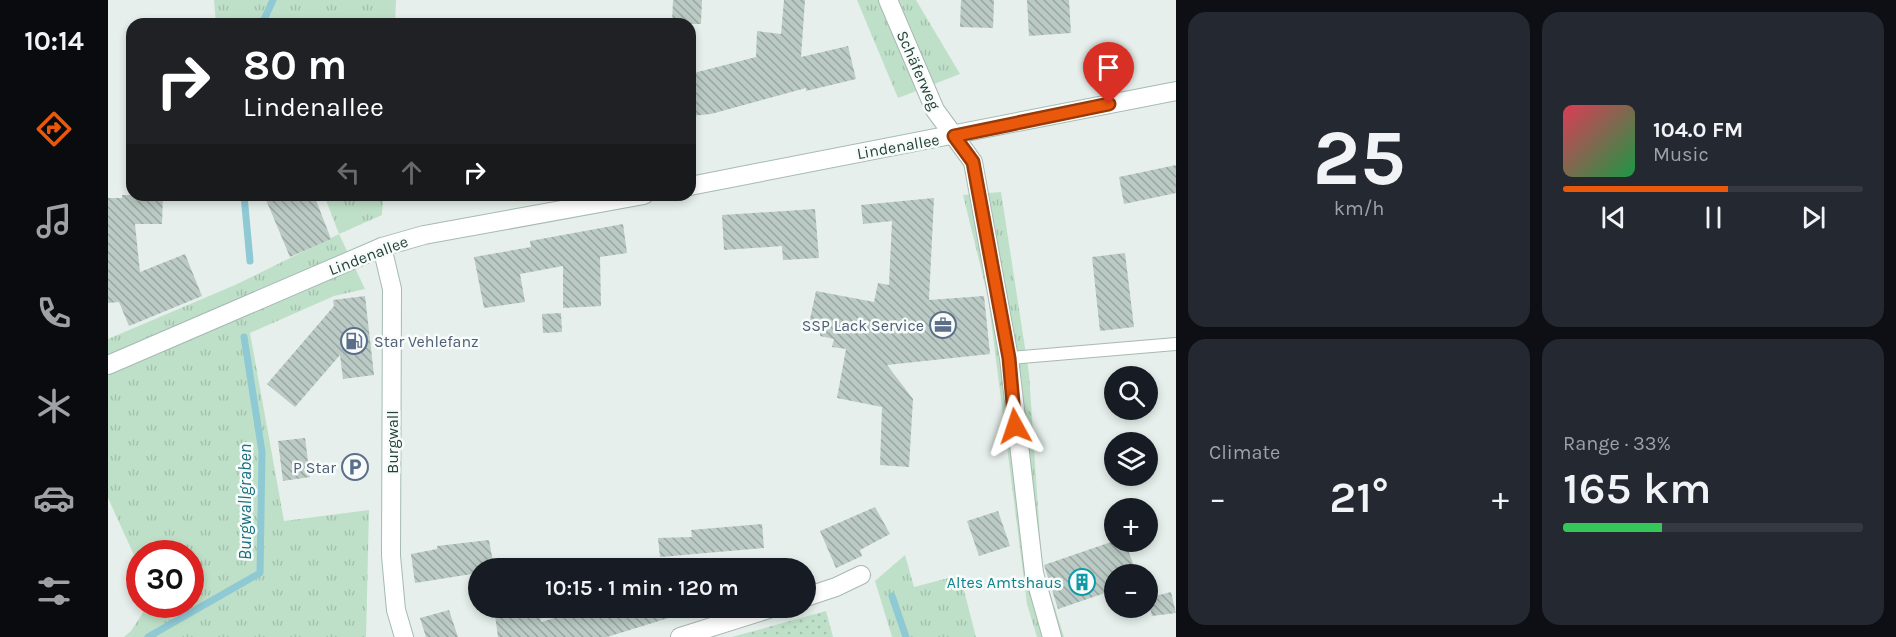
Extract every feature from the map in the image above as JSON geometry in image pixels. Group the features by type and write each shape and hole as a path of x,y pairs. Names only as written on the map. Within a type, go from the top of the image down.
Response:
{"street":[{"name":"Schäferweg","path":"888,0 935,110 973,162 1009,358 1034,573 1052,637"},
{"name":"Lindenallee","path":"696,185 1176,91"},
{"name":"Lindenallee","path":"108,365 382,247 424,235 611,201"},
{"name":"Burgwall","path":"382,247 392,289 391,556 396,610 404,637"},
{"path":"816,594 861,575"},
{"path":"680,637 740,618"}],"lane":[{"path":"1009,358 1176,344"}],"green space":[{"path":"214,0 396,0 395,18 216,18"},
{"path":"857,0 916,0 960,74 898,98"},
{"path":"1001,192 1029,374 1042,567 1064,637 1037,637 1027,604 988,297 963,195"},
{"path":"326,201 383,201 382,215 339,234"},
{"path":"339,234 365,289 334,296 250,333 284,521 369,510 366,637 124,637 140,618 204,618 204,540 127,540 108,498 108,339 235,285"},
{"path":"905,555 914,587 960,575 976,637 892,637 875,581"},
{"path":"826,611 833,637 732,637 801,618 816,618 816,614"}],"building":[{"path":"673,0 702,0 701,24 696,24 696,18 672,18"},
{"path":"784,0 805,0 801,57 848,46 856,79 806,91 806,88 711,114 696,115 696,72 756,57 757,31 781,34"},
{"path":"961,0 994,0 993,28 960,27"},
{"path":"1027,0 1069,0 1071,33 1029,36"},
{"path":"1176,165 1176,193 1124,204 1119,177"},
{"path":"122,195 126,195 126,201 163,201 162,224 135,224 140,272 185,254 202,296 129,326 119,302 108,303 108,198 122,198"},
{"path":"934,198 929,300 984,296 990,354 887,365 913,399 909,467 880,465 882,407 837,398 846,349 832,347 834,339 820,336 821,326 809,324 816,291 874,302 878,283 889,285 892,221 863,224 861,205"},
{"path":"267,201 316,201 331,239 290,257"},
{"path":"815,209 819,258 783,260 782,246 724,250 722,215"},
{"path":"623,224 627,253 600,257 601,306 563,308 563,266 520,274 525,302 484,308 474,257 531,247 530,241"},
{"path":"1125,253 1134,327 1100,331 1092,257"},
{"path":"365,296 374,375 343,379 340,355 295,407 267,384 334,306 333,300"},
{"path":"561,313 562,332 543,333 542,314"},
{"path":"305,438 310,477 283,481 278,441"},
{"path":"875,507 890,534 860,550 862,556 836,568 820,531"},
{"path":"998,511 1010,546 979,556 967,521"},
{"path":"762,524 764,548 660,557 658,538 692,537 691,530"},
{"path":"489,540 492,558 468,558 468,575 415,583 411,554 437,549 437,546"},
{"name":"Altes Amtshaus","path":"1104,544 1104,552 1129,552 1133,564 1104,564 1104,593 1058,609 1044,565"},
{"path":"1171,592 1176,613 1158,615 1158,595"},
{"path":"449,610 458,637 426,637 420,618"},
{"path":"495,618 540,618 541,622 554,618 669,618 607,637 498,637"}],"waterway":[{"name":"Burgwallgraben","path":"265,18 273,0"},
{"name":"Burgwallgraben","path":"245,201 250,261"},
{"name":"Burgwallgraben","path":"148,637 260,573 262,452 244,337"},
{"name":"Burgwallgraben","path":"892,596 906,637"}],"place":[{"name":"SSP Lack Service","path":"943,325"},
{"name":"Star Vehlefanz","path":"354,341"},
{"name":"P Star","path":"355,467"},
{"name":"Altes Amtshaus","path":"1082,582"}],"route":[{"path":"1015,426 1009,358 973,162 954,136 1109,104"}]}
